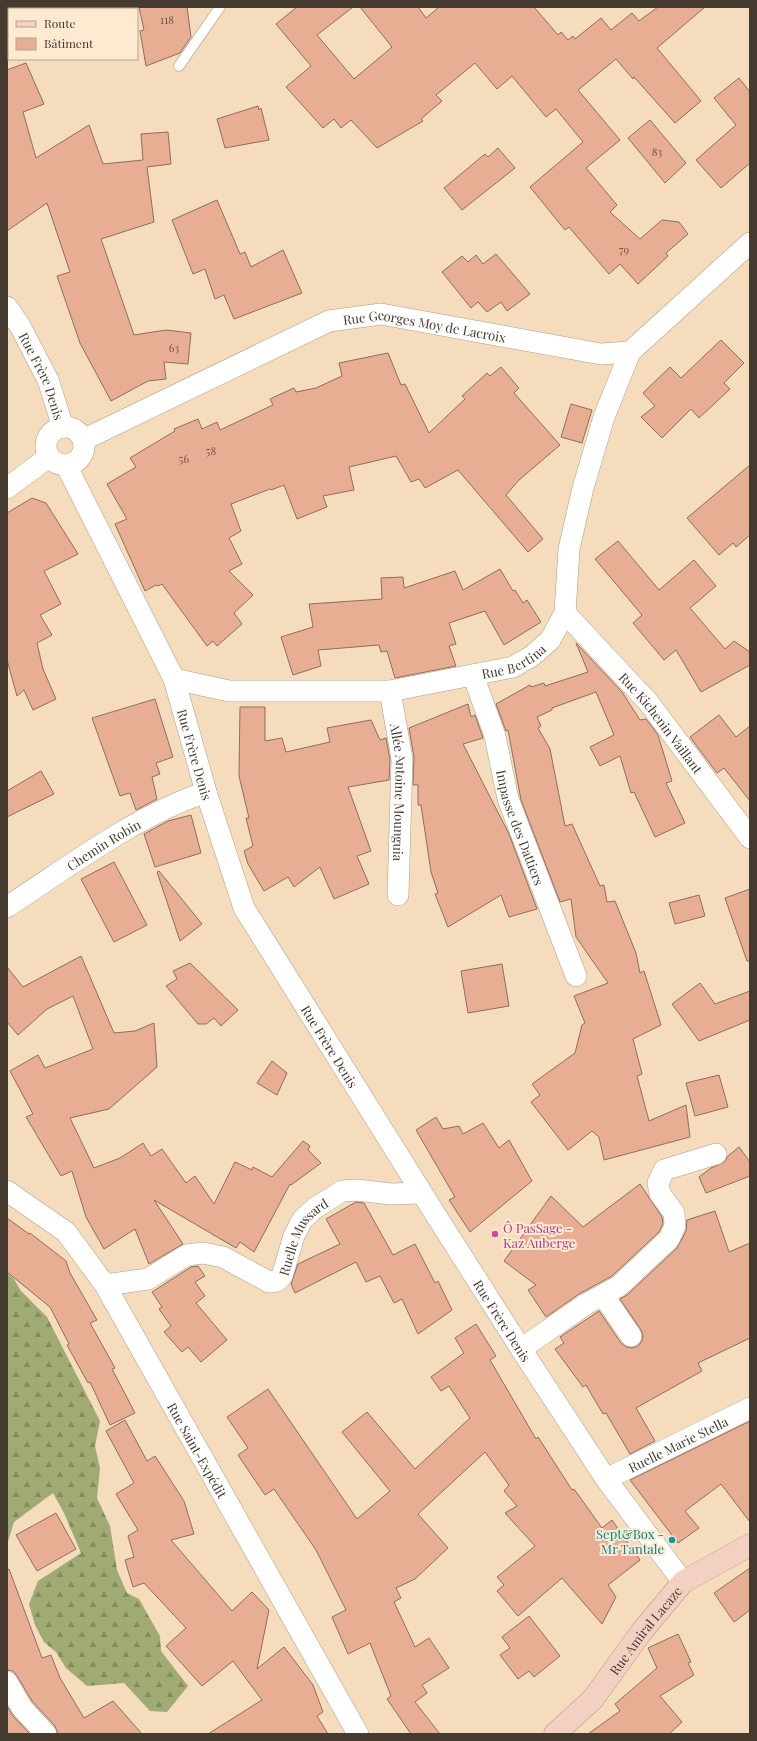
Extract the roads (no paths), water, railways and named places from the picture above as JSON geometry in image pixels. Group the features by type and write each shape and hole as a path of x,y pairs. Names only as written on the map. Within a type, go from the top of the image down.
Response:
{"street":[{"path":"630,352 750,243"},
{"name":"Rue Frère Denis","path":"7,307 20,326 48,380 63,427"},
{"name":"Rue Georges Moy de Lacroix","path":"83,440 329,321 381,314 601,354 630,352"},
{"name":"Rue Bertina","path":"174,679 229,690 390,691 514,667 532,656 550,640 565,613 569,550 583,488 604,417 630,352"},
{"path":"7,488 57,461 77,461 83,452 83,440 75,430 63,427 56,428 47,438 46,451 57,461"},
{"name":"Rue Frère Denis","path":"57,461 174,679 206,792 244,908 421,1193 606,1479 683,1582"},
{"name":"Rue Kichenin Vaillant","path":"565,613 649,703 750,838"},
{"name":"Impasse des Dattiers","path":"473,675 494,736 508,799 576,976"},
{"name":"Allée Antoine Mounguia","path":"390,691 402,759 398,895"},
{"name":"Chemin Robin","path":"7,907 129,828 184,800 206,792"},
{"path":"522,1349 586,1304 619,1286 669,1240 674,1226 674,1213 660,1194 658,1182 664,1170 716,1154"},
{"name":"Ruelle Mussard","path":"105,1285 148,1279 187,1254 203,1253 223,1257 269,1282 277,1281 282,1276 294,1236 302,1220 315,1208 342,1191 357,1190 392,1194 421,1193"},
{"name":"Rue Saint-Expédit","path":"7,1191 66,1232 105,1285 358,1734"},
{"path":"603,1295 631,1336"},
{"name":"Ruelle Marie Stella","path":"606,1479 750,1408"},
{"name":"Rue Amiral Lacaze","path":"555,1734 593,1699 650,1620 683,1582 750,1545"},
{"path":"7,1682 22,1708 46,1734"}],"lane":[{"path":"179,66 220,7"}],"place":[{"name":"Ô PasSage - Kaz Auberge","path":"495,1234"},
{"name":"Sept&Box - Mr Tantale","path":"672,1540"}]}
